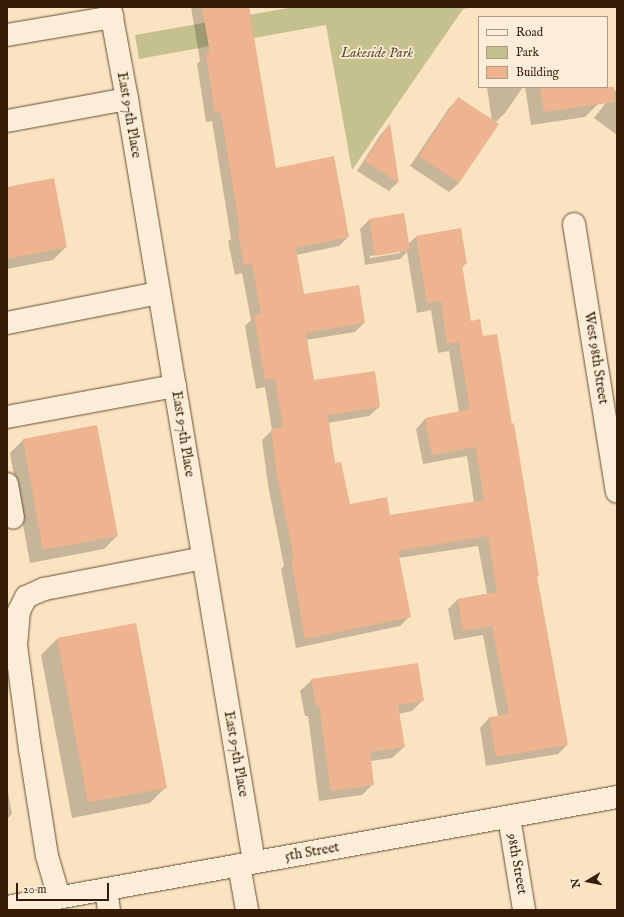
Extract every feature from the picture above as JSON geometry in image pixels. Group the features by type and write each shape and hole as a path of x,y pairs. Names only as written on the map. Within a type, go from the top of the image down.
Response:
{"street":[{"path":"7,35 111,12"},
{"name":"East 97th Place","path":"111,12 204,558 247,863 247,910"},
{"path":"7,121 127,99"},
{"name":"West 98th Street","path":"574,224 617,492"},
{"path":"7,323 160,293"},
{"path":"7,417 175,386"},
{"path":"7,484 13,517"},
{"path":"59,897 47,856 30,749 16,645 19,610 26,597 44,589 204,558"},
{"name":"5th Street","path":"13,907 59,897 617,797"},
{"name":"98th Street","path":"509,817 524,910"},
{"path":"106,889 109,910"}],"green space":[{"name":"Lakeside Park","path":"294,7 473,7 463,9 352,170 326,25 139,59 135,35"}],"building":[{"path":"202,7 249,7 276,168 334,156 349,237 296,248 304,294 359,285 365,323 306,333 314,380 375,371 380,407 328,415 335,463 341,462 350,504 387,497 390,515 484,500 476,447 432,455 425,418 470,409 459,342 447,344 441,301 427,303 416,236 461,228 467,264 462,264 471,321 480,319 483,336 497,334 512,424 514,423 539,576 537,576 568,745 496,757 489,717 509,714 492,626 463,631 458,599 497,592 488,536 398,551 411,617 305,639 291,558 294,558 277,475 271,429 283,427 275,378 265,380 254,315 261,314 252,264 244,265 238,231 240,230 221,112 215,113 206,54 210,53"},
{"path":"614,87 615,102 544,112 540,88"},
{"path":"458,97 499,124 459,183 419,156"},
{"path":"390,123 399,183 365,161"},
{"path":"54,178 67,247 7,259 7,187"},
{"path":"404,213 410,250 375,256 369,219"},
{"path":"97,425 118,536 43,550 23,439"},
{"path":"136,623 167,788 88,802 57,638"},
{"path":"418,663 424,701 398,705 405,747 370,752 374,785 331,791 319,705 316,705 311,679"}]}
